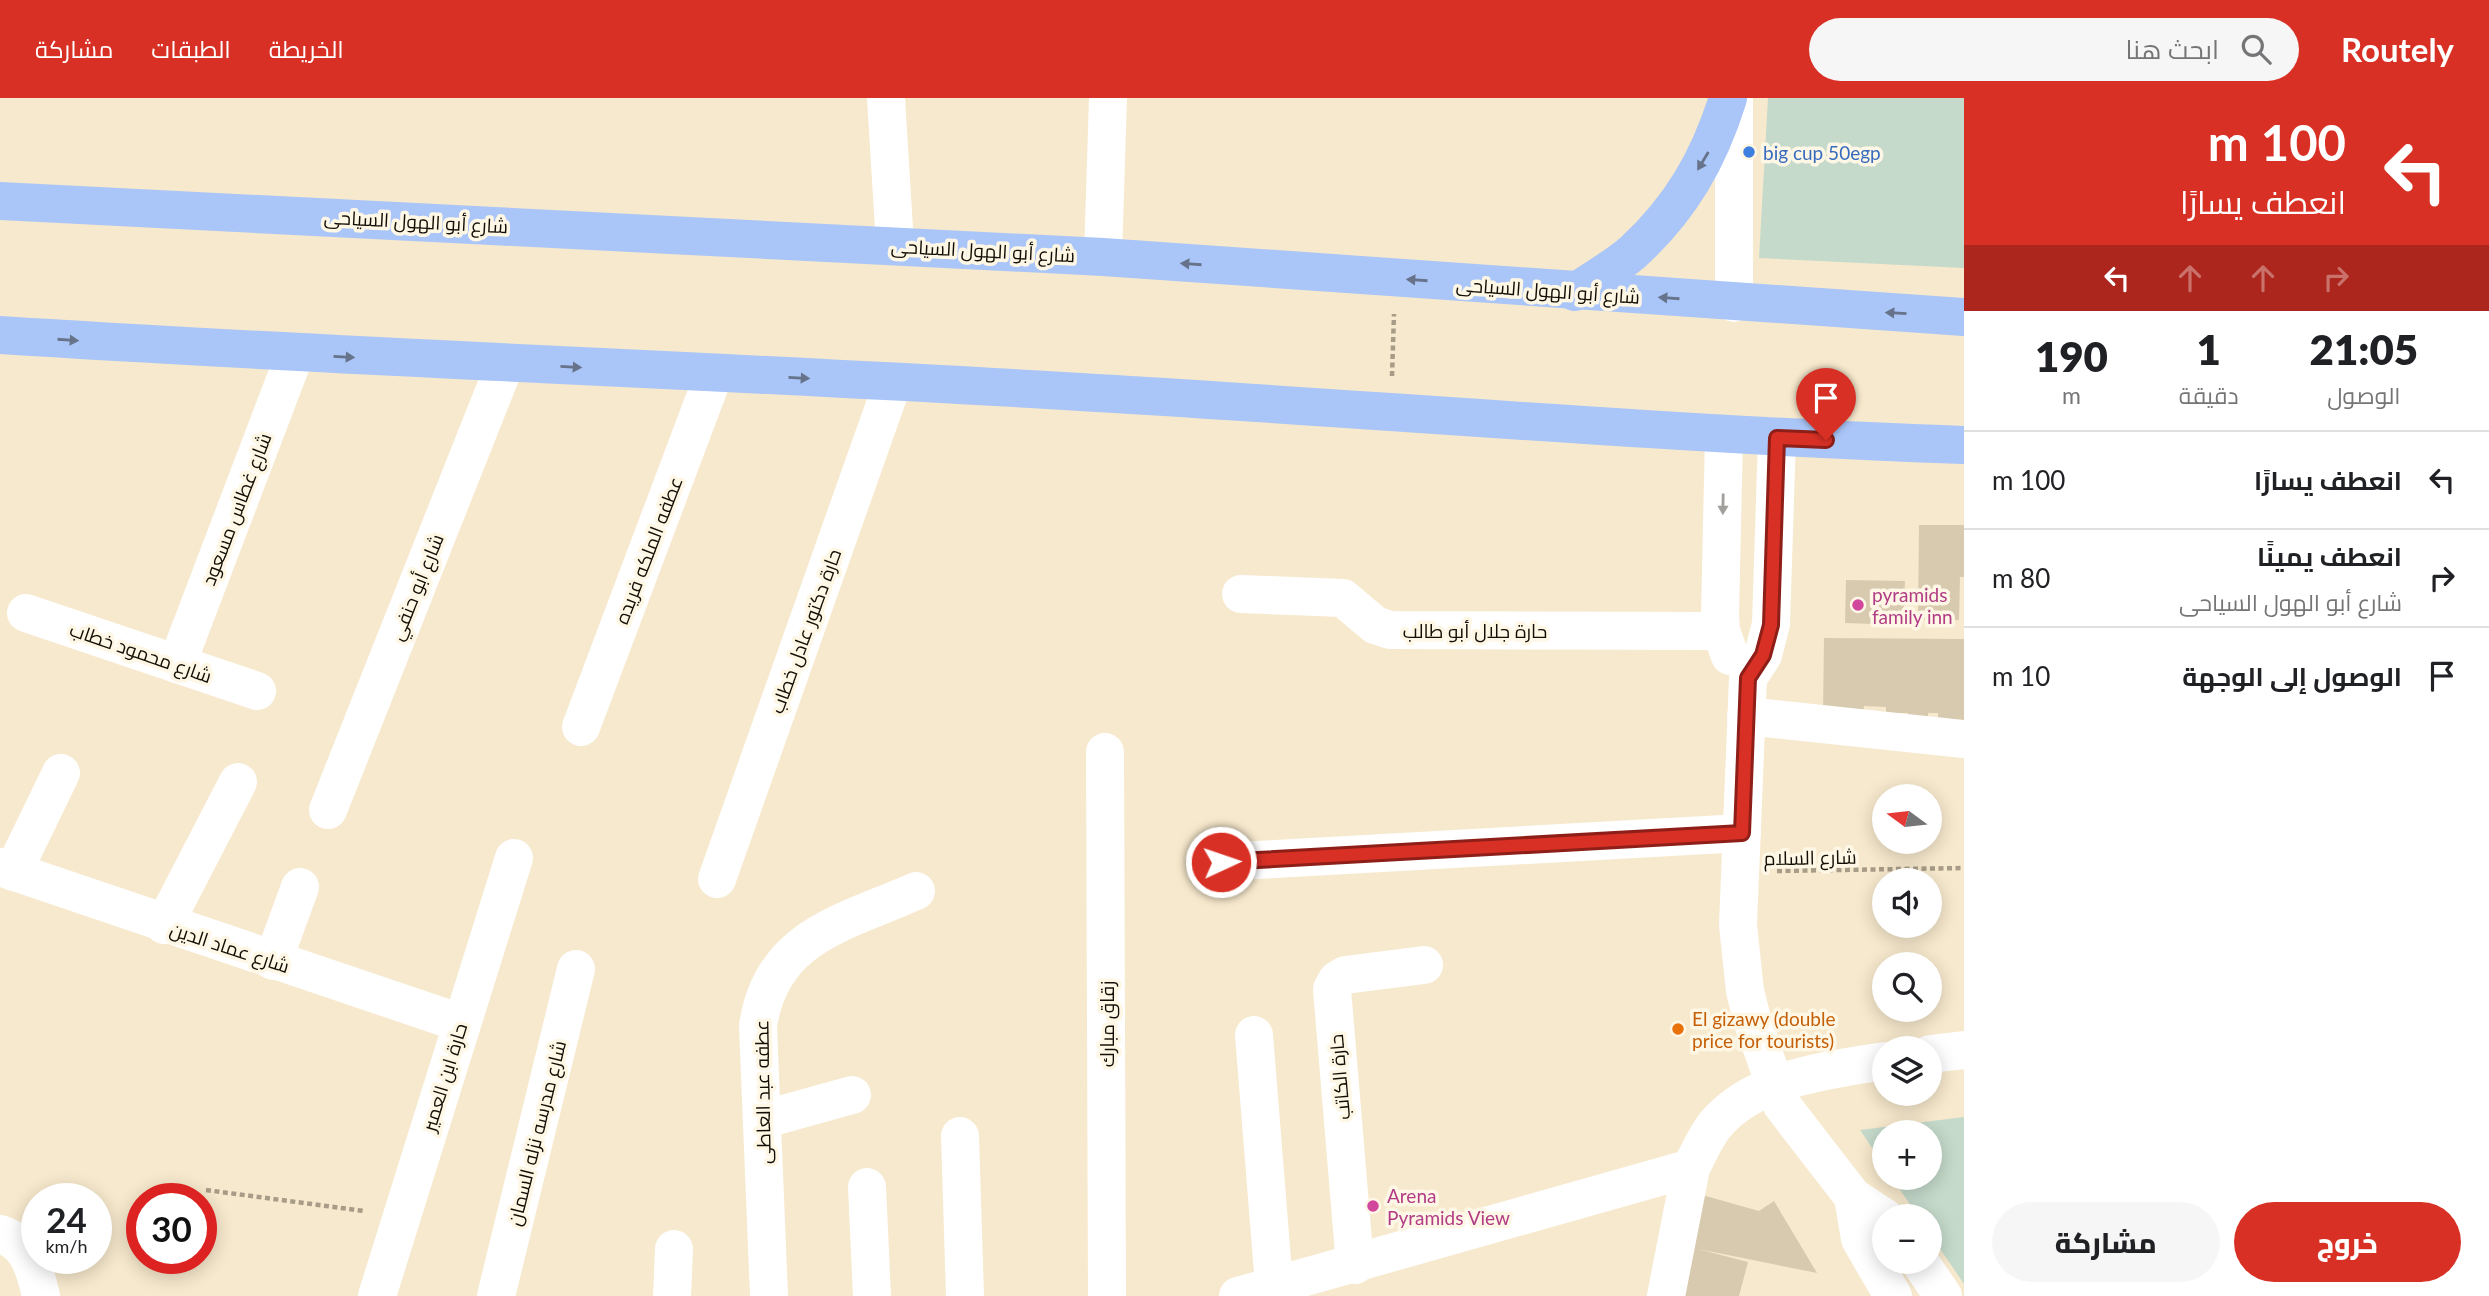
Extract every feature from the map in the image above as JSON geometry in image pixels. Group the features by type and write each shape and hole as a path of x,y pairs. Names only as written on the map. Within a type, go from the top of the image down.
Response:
{"main road":[{"path":"1575,292 1632,253 1678,203 1714,144 1728,98"},
{"name":"شارع أبو الهول السياحى","path":"0,201 1103,257 1575,292 1964,317"},
{"path":"0,335 295,354 893,382 1724,436 1964,444"}],"street":[{"path":"886,98 895,245"},
{"path":"1103,257 1108,98"},
{"path":"1734,98 1734,303"},
{"name":"شارع غطاس مسعود","path":"177,664 295,354"},
{"name":"شارع أبو حنفي","path":"328,810 505,364"},
{"name":"عطفه الملكه فريده","path":"582,727 714,374"},
{"name":"حارة دكتور عادل خطاب","path":"717,879 893,382"},
{"path":"1724,436 1721,631 1735,665 1748,678"},
{"path":"1777,438 1771,625 1763,655 1748,678 1738,925 1745,991 1773,1085 1782,1105 1853,1197 1872,1209"},
{"name":"حارة جلال أبو طالب","path":"1241,594 1343,598 1375,625 1390,630 1721,631"},
{"name":"شارع محمود خطاب","path":"26,613 257,691"},
{"path":"1746,716 1964,739"},
{"name":"زقاق مبارك","path":"1105,752 1107,1296"},
{"path":"6,869 61,773"},
{"path":"164,925 238,782"},
{"path":"1221,862 1742,833"},
{"name":"حارة ابن العمير","path":"377,1296 514,858"},
{"name":"شارع عماد الدين","path":"6,869 164,925 461,1023"},
{"path":"273,961 299,887"},
{"name":"عطفه عبد العاطى","path":"769,1296 758,1026 761,1006 777,970 805,942 916,891"},
{"name":"حارة الكاتب","path":"1355,1265 1332,989 1337,980 1345,975 1424,965"},
{"name":"شارع مدرسه نزله السمان","path":"496,1296 576,969"},
{"path":"1254,1035 1274,1285"},
{"path":"1942,1053 1964,1050"},
{"path":"1666,1296 1691,1168 1715,1126 1730,1110 1773,1085 1872,1063"},
{"path":"762,1120 852,1095"},
{"path":"960,1136 965,1296"},
{"path":"1238,1296 1691,1168"},
{"path":"867,1187 872,1296"},
{"path":"1853,1197 1860,1239 1893,1296"},
{"path":"0,1234 11,1237 28,1253 41,1296"},
{"path":"672,1296 674,1249"},
{"path":"1928,1274 1943,1296"}],"path":[{"path":"1390,413 1396,279"},
{"name":"شارع السلام","path":"1741,872 1964,869"},
{"path":"217,1191 401,1216"}],"green space":[{"path":"1768,98 1964,98 1964,268 1759,258"},
{"path":"1964,1117 1964,1284 1942,1252 1942,1204 1910,1204 1900,1190 1942,1190 1940,1120"},
{"path":"1872,1128 1872,1148 1860,1130"}],"building":[{"path":"1919,525 1964,525 1964,577 1960,577 1959,620 1918,620"},
{"path":"1846,580 1905,581 1903,625 1845,623"},
{"path":"1824,638 1964,639 1964,726 1938,726 1938,713 1928,713 1928,725 1908,725 1908,713 1886,713 1886,707 1864,706 1863,713 1823,712"},
{"path":"1695,1193 1759,1211 1774,1201 1817,1273 1698,1249 1748,1262 1739,1296 1675,1296"}],"place":[{"name":"big cup 50egp","path":"1749,152"},
{"name":"pyramids family inn","path":"1858,605"},
{"name":"El gizawy (double price for tourists)","path":"1678,1029"},
{"name":"Arena Pyramids View","path":"1373,1206"}],"route":[{"path":"1221,862 1529,847 1742,833 1748,678 1763,655 1771,625 1777,438 1826,440"}]}
